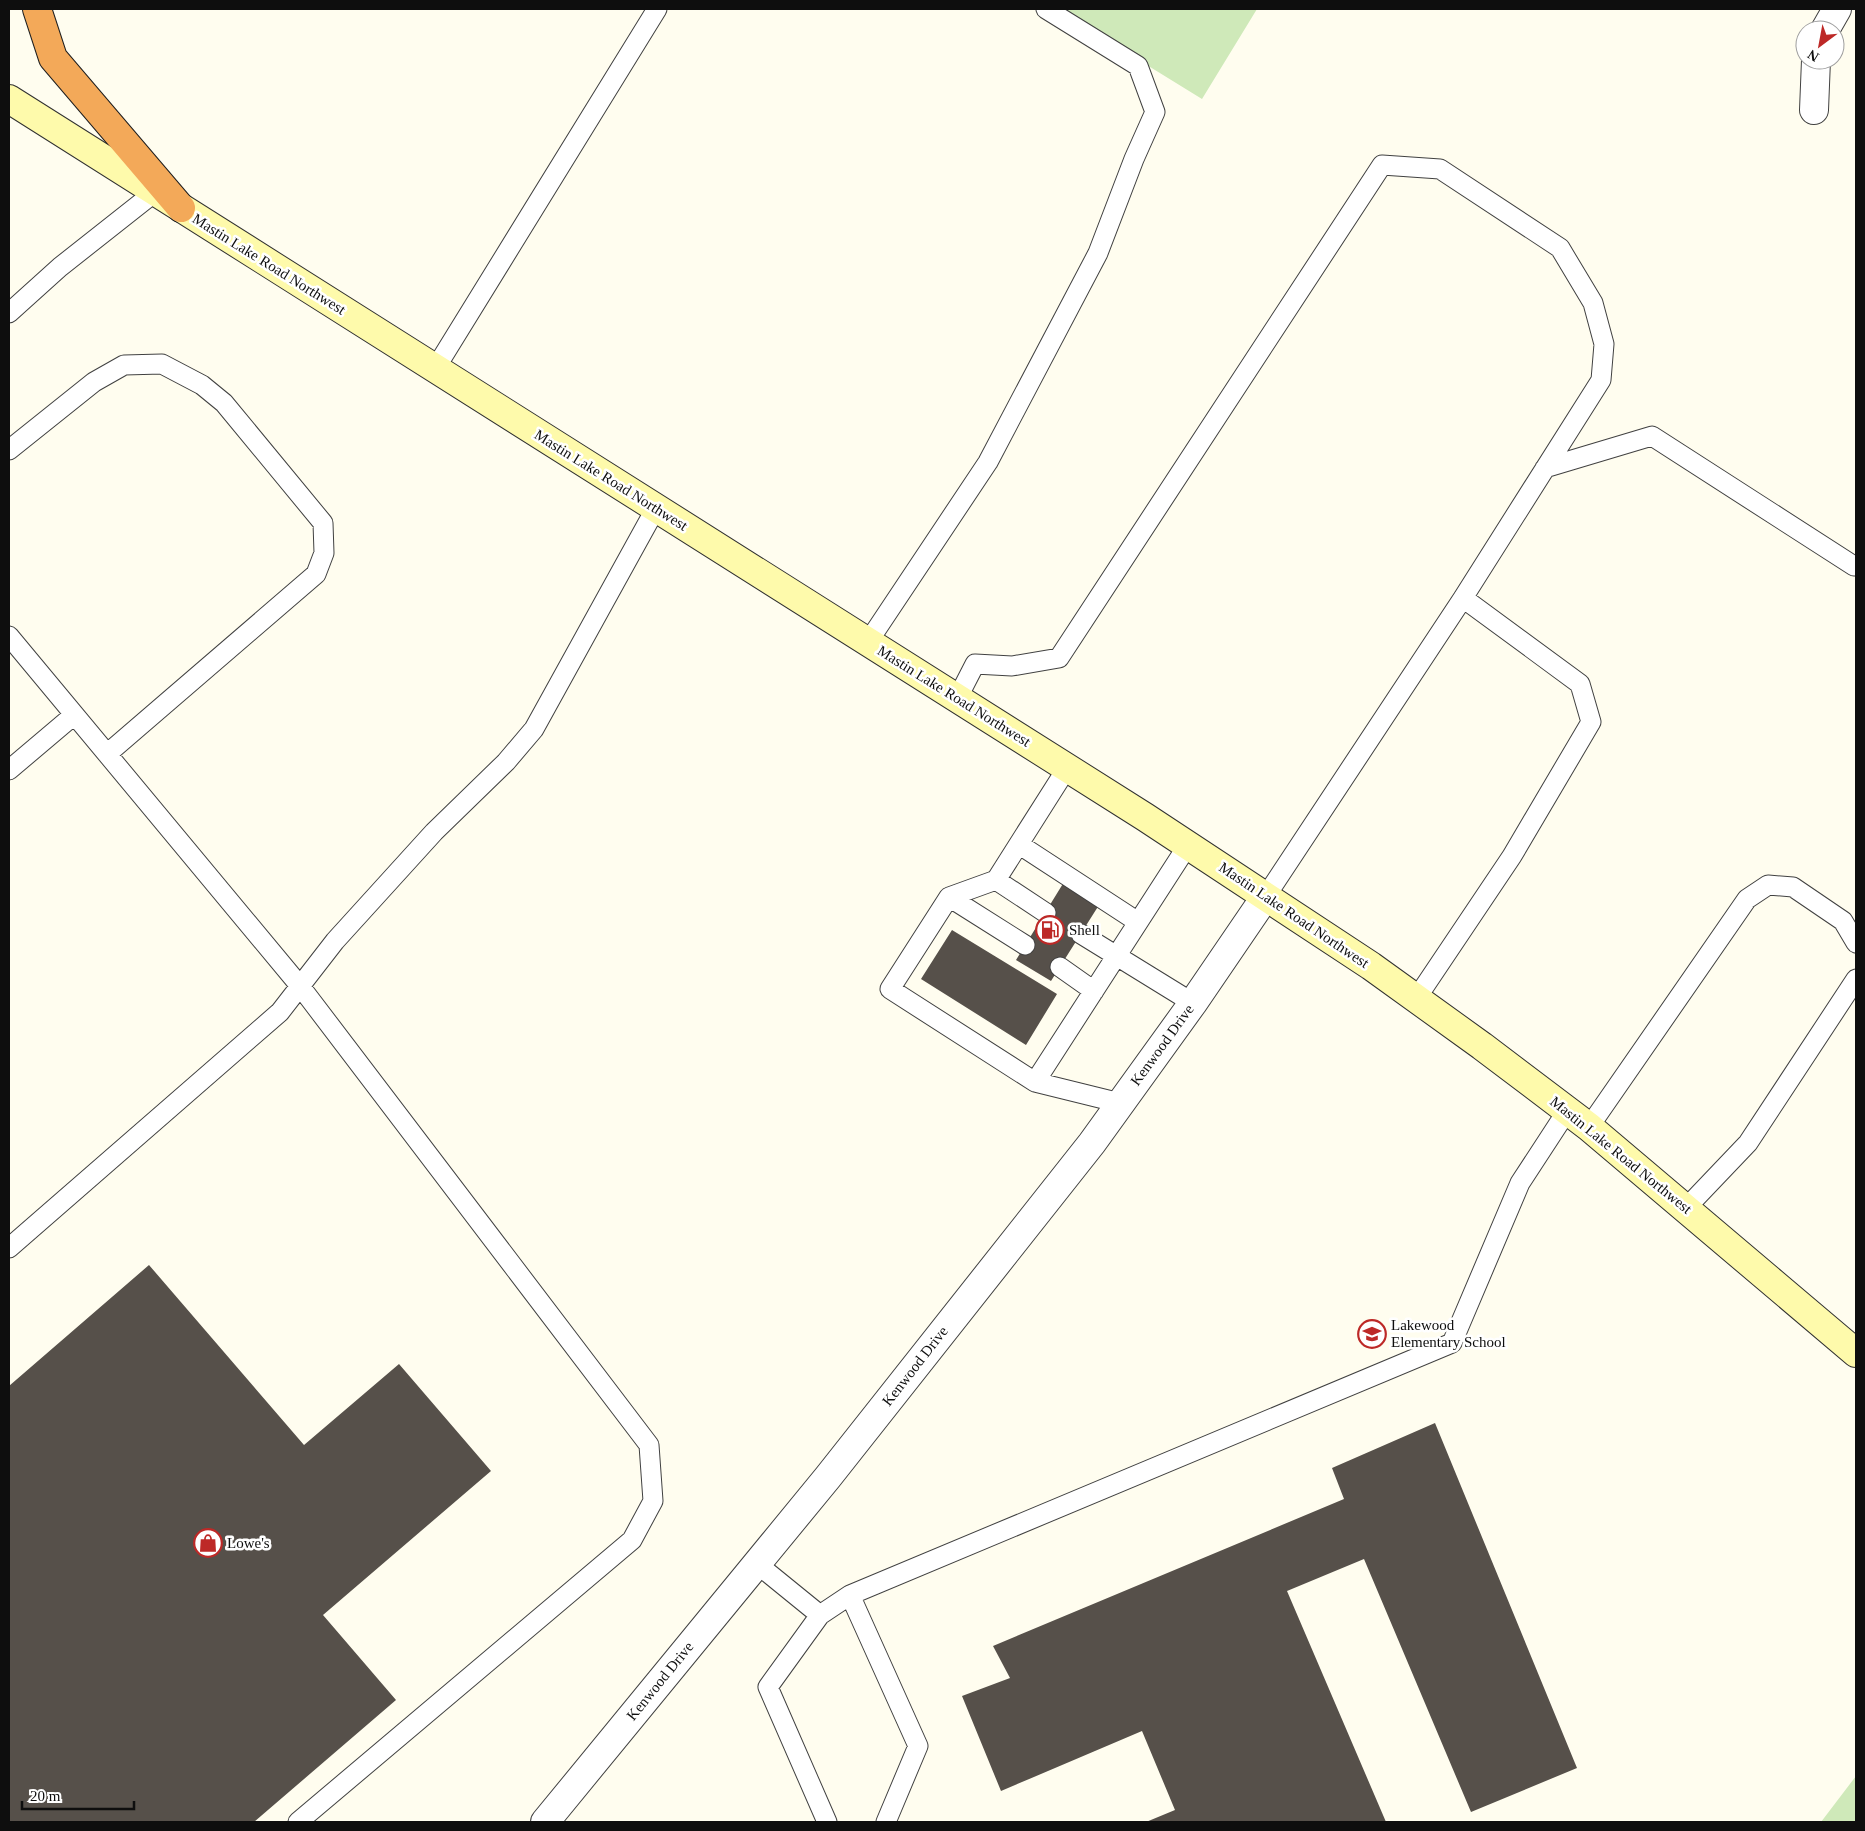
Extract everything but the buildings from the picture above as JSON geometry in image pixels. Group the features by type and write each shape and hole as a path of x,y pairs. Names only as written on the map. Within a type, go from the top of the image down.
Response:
{"highway":[{"path":"37,9 52,58 181,208"}],"street":[{"path":"1831,20 1837,9"},
{"path":"1814,110 1816,70"},
{"name":"Mastin Lake Road Northwest","path":"9,100 1067,768 1266,896 1416,998 1589,1127 1856,1353"},
{"name":"Kenwood Drive","path":"545,1822 828,1477 1092,1143 1193,1003 1266,896"}],"lane":[{"path":"436,369 657,9"},
{"path":"868,642 988,462 1098,253 1154,112 1138,66 1046,9"},
{"path":"957,699 975,664 1012,666 1059,658 1382,165 1440,169 1560,248 1593,303 1604,344 1601,380 1463,598 1266,896"},
{"path":"9,313 60,267 155,192"},
{"path":"9,450 94,382 124,365 162,364 202,385 224,403 323,523 324,553 316,574 107,754"},
{"path":"1545,468 1652,436 1854,566"},
{"path":"9,1248 280,1012 335,941 434,832 506,762 534,728 575,658 656,508"},
{"path":"1416,998 1512,856 1590,722 1580,684 1463,598"},
{"path":"9,636 300,986 649,1445 653,1501 632,1540 298,1822"},
{"path":"9,770 74,715"},
{"path":"1067,768 1020,845 996,880 949,897 890,989 1035,1082 1120,1103"},
{"path":"1020,845 1138,922"},
{"path":"1035,1082 1188,845"},
{"path":"996,880 1046,913"},
{"path":"1589,1127 1747,899 1768,884 1793,887 1843,921 1856,943"},
{"path":"949,897 1025,945"},
{"path":"1081,934 1193,1003"},
{"path":"1060,968 1094,991"},
{"path":"1687,1208 1748,1144 1856,979"},
{"path":"828,1822 768,1687 820,1615 850,1594 1452,1343 1520,1183 1567,1110"},
{"path":"756,1563 820,1615"},
{"path":"850,1594 918,1746 886,1822"}],"green space":[{"path":"1056,9 1257,9 1202,99"},
{"path":"1856,1776 1856,1822 1821,1822"}],"place":[{"name":"Shell","path":"1050,930"},
{"name":"Lakewood Elementary School","path":"1372,1334"},
{"name":"Lowe's","path":"208,1543"}]}
